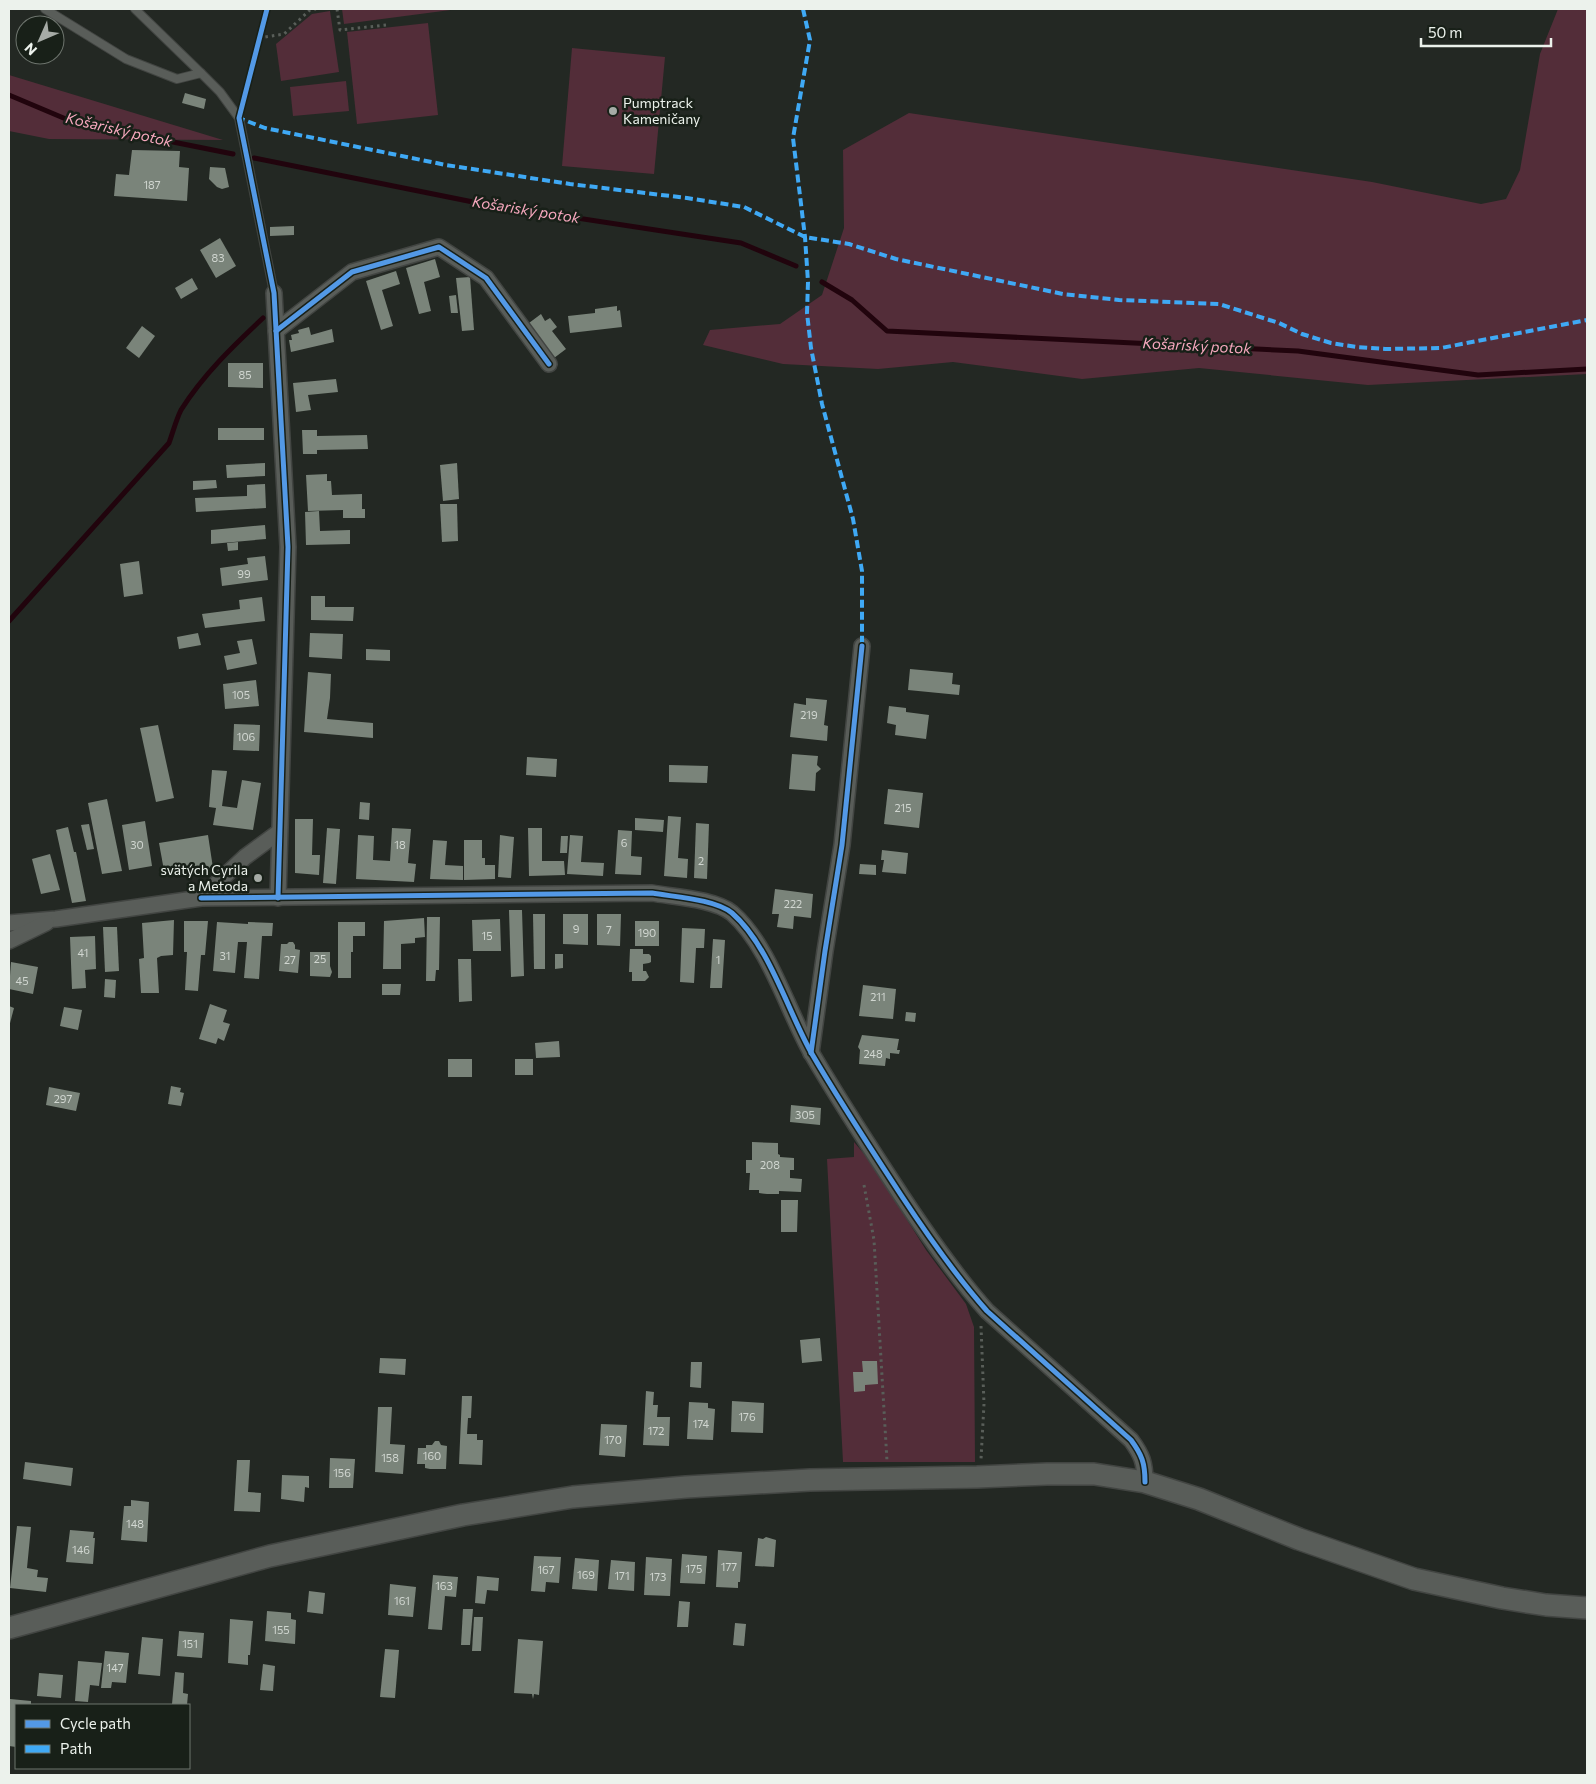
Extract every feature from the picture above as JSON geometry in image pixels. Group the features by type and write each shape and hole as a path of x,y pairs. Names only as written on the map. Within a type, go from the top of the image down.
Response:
{"main road":[{"path":"9,1628 270,1556 463,1515 573,1497 686,1487 810,1480 1076,1474 1121,1477 1145,1482 1199,1499 1299,1539 1414,1579 1502,1598 1546,1605 1587,1608"}],"street":[{"path":"276,331 352,272 439,247 486,278 549,364"},
{"path":"274,293 288,547 278,898"},
{"path":"811,1053 842,845 862,646"},
{"path":"201,898 245,857 279,832"},
{"path":"9,923 56,919 201,898 652,893 706,901 732,912 758,944 811,1053 882,1166 940,1253 987,1311 1131,1440 1140,1452 1145,1466 1145,1482"},
{"path":"9,941 56,919"}],"lane":[{"path":"45,9 126,59 177,79 201,73"},
{"path":"136,9 220,92 239,118 274,293"}],"path":[{"path":"259,38 284,34 310,10 316,9"},
{"path":"337,9 340,30 386,25"},
{"path":"864,1185 874,1240 888,1469"},
{"path":"981,1462 984,1404 980,1328 987,1311"}],"shaded area":[{"path":"342,9 458,9 344,24"},
{"path":"1558,9 1587,9 1587,374 1368,385 1199,368 1082,379 953,362 878,369 783,364 703,345 710,330 780,324 822,295 844,228 843,150 909,113 1372,182 1481,204 1506,199 1520,170 1540,54"},
{"path":"330,11 339,72 281,81 276,44 312,14"},
{"path":"428,23 438,115 357,124 347,32"},
{"name":"Pumptrack Kameničany","path":"572,48 665,57 654,174 562,166"},
{"path":"9,75 223,140 49,139 9,131"},
{"path":"346,81 349,111 293,116 290,87"},
{"path":"854,1142 870,1161 926,1250 966,1304 974,1327 975,1462 843,1462 827,1159 854,1157"}],"building":[{"path":"185,93 206,99 204,109 182,103"},
{"path":"132,150 180,151 179,167 189,168 187,201 114,196 116,174 129,175"},
{"path":"210,167 225,168 229,187 222,189 217,187 209,179"},
{"path":"294,226 294,235 270,236 270,227"},
{"path":"220,238 236,266 216,278 200,250"},
{"path":"435,259 440,277 424,282 431,311 419,314 406,268"},
{"path":"396,271 400,284 382,290 393,326 381,330 366,281"},
{"path":"470,277 474,330 462,331 456,278"},
{"path":"192,278 198,289 181,299 175,288"},
{"path":"456,295 458,313 451,313 449,296"},
{"path":"617,306 617,311 620,310 622,327 570,333 568,316 595,313 595,309"},
{"path":"541,314 545,321 550,318 557,327 552,331 566,349 554,358 529,323"},
{"path":"142,326 155,336 139,358 126,348"},
{"path":"309,327 311,335 332,329 334,342 291,352 289,340 292,340 291,335 299,333 298,330"},
{"path":"228,363 263,363 263,388 228,387"},
{"path":"336,379 338,392 308,395 311,410 296,412 293,383"},
{"path":"218,428 264,428 264,440 218,440"},
{"path":"302,430 317,430 317,436 367,435 368,449 317,450 317,454 303,454"},
{"path":"265,463 265,476 227,478 226,465"},
{"path":"457,463 459,499 443,501 440,465"},
{"path":"327,474 327,481 331,481 332,495 362,494 362,509 365,509 365,518 343,518 343,510 308,511 306,475"},
{"path":"216,480 217,488 193,490 193,481"},
{"path":"265,484 266,508 196,512 195,498 247,496 247,485"},
{"path":"440,504 457,504 458,541 442,542"},
{"path":"319,511 320,531 350,530 350,544 306,545 305,512"},
{"path":"265,525 266,539 211,544 211,530"},
{"path":"238,542 238,550 228,551 227,543"},
{"path":"265,556 268,580 222,586 220,568 248,564 247,558"},
{"path":"139,561 143,594 124,597 120,564"},
{"path":"311,596 325,596 325,607 354,607 353,621 311,620"},
{"path":"262,597 265,621 205,628 202,614 240,609 239,600"},
{"path":"198,633 201,645 179,649 177,637"},
{"path":"310,633 343,634 342,659 309,657"},
{"path":"252,639 257,664 227,670 224,656 240,653 237,641"},
{"path":"366,649 390,650 390,661 366,660"},
{"path":"910,669 953,673 952,684 960,685 959,695 908,690"},
{"path":"308,672 331,674 327,719 373,723 373,738 304,732"},
{"path":"256,680 259,706 225,709 223,684"},
{"path":"806,698 827,700 824,725 828,726 827,741 790,737 794,703 806,705"},
{"path":"889,706 906,708 906,712 929,715 926,739 895,735 896,725 887,723"},
{"path":"234,724 260,725 259,751 233,750"},
{"path":"158,725 174,798 156,802 140,728"},
{"path":"792,754 818,756 817,765 821,769 816,773 815,791 789,789"},
{"path":"527,757 557,759 556,777 526,775"},
{"path":"669,765 708,766 707,783 669,782"},
{"path":"212,770 227,771 222,806 237,808 242,780 261,783 253,830 213,825 216,808 209,807"},
{"path":"888,789 923,793 919,828 884,824"},
{"path":"107,799 122,871 102,874 88,803"},
{"path":"360,802 370,803 369,820 359,819"},
{"path":"668,816 681,817 678,858 688,859 687,878 664,876"},
{"path":"635,818 664,820 663,832 635,830"},
{"path":"295,819 313,819 312,855 320,855 319,875 295,873"},
{"path":"145,821 152,866 129,870 122,825"},
{"path":"696,823 709,824 707,879 694,878"},
{"path":"89,824 94,849 87,850 81,825"},
{"path":"68,827 74,852 76,852 86,901 72,903 56,830"},
{"path":"327,828 340,829 336,884 323,883"},
{"path":"392,828 411,829 408,863 416,864 414,882 356,879 358,835 374,836 373,860 390,861"},
{"path":"528,828 542,828 542,861 564,861 565,875 529,876"},
{"path":"618,830 632,831 631,856 642,857 641,875 615,874"},
{"path":"208,835 213,868 165,876 159,843"},
{"path":"500,835 514,837 511,878 498,877"},
{"path":"570,835 583,836 581,862 604,863 603,876 567,874"},
{"path":"561,836 568,836 567,853 560,853"},
{"path":"433,840 447,841 445,865 463,866 463,880 430,879"},
{"path":"464,840 482,840 482,858 485,858 485,865 495,865 495,879 464,880"},
{"path":"882,850 908,853 906,874 882,872 884,860 881,860"},
{"path":"50,854 60,890 41,894 32,859"},
{"path":"860,864 876,865 876,875 859,874"},
{"name":"svätých Cyrila a Metoda","path":"258,872 262,876 258,880 254,876"},
{"path":"775,889 813,894 811,918 794,916 793,929 777,927 779,914 772,914"},
{"path":"509,910 522,910 524,976 511,977"},
{"path":"533,914 545,914 545,969 534,969"},
{"path":"563,914 588,914 588,945 563,944"},
{"path":"597,914 621,914 620,946 597,945"},
{"path":"427,917 440,917 439,970 436,970 435,981 426,981"},
{"path":"424,918 425,937 415,938 415,943 401,944 401,969 383,969 384,921"},
{"path":"500,919 501,951 473,951 472,920"},
{"path":"174,920 173,955 157,958 159,993 141,993 139,959 144,958 142,923"},
{"path":"184,921 208,921 205,955 201,955 198,991 185,990 187,952 184,952"},
{"path":"635,921 659,921 659,946 635,946"},
{"path":"217,922 273,923 272,936 262,936 259,979 244,978 247,942 238,942 235,973 213,971"},
{"path":"338,922 365,922 365,936 353,936 351,978 338,978"},
{"path":"103,927 117,927 119,971 105,972"},
{"path":"682,928 705,929 704,948 696,948 694,983 680,982"},
{"path":"95,936 96,969 85,970 86,988 72,989 70,937"},
{"path":"713,939 725,940 722,988 710,988"},
{"path":"293,942 295,949 300,950 298,973 279,971 281,944"},
{"path":"630,949 643,949 643,954 651,956 651,962 643,964 643,971 646,971 649,977 645,981 632,981 632,972 629,972"},
{"path":"310,952 330,952 332,972 330,977 310,976"},
{"path":"555,954 563,954 563,968 555,969"},
{"path":"458,959 471,959 472,1001 459,1002"},
{"path":"11,962 38,967 33,994 9,989"},
{"path":"105,979 116,980 115,998 104,997"},
{"path":"382,984 401,984 400,995 382,995"},
{"path":"863,985 896,989 893,1019 859,1016"},
{"path":"210,1004 227,1010 223,1022 230,1024 224,1041 218,1038 216,1044 199,1039"},
{"path":"9,1006 14,1008 9,1027"},
{"path":"64,1007 82,1010 78,1030 60,1026"},
{"path":"906,1012 916,1013 915,1022 905,1021"},
{"path":"862,1035 899,1039 897,1050 900,1050 899,1054 890,1053 890,1059 886,1058 885,1066 859,1064 860,1050 858,1047"},
{"path":"559,1041 560,1057 536,1058 535,1043"},
{"path":"448,1059 472,1059 472,1077 448,1077"},
{"path":"515,1059 533,1059 533,1075 515,1075"},
{"path":"171,1086 181,1088 180,1092 184,1093 181,1106 168,1104"},
{"path":"49,1087 80,1093 76,1111 46,1105"},
{"path":"791,1105 821,1108 820,1125 790,1122"},
{"path":"752,1142 778,1143 778,1154 780,1157 794,1158 794,1170 790,1170 790,1178 802,1179 801,1192 779,1191 779,1194 767,1194 759,1193 759,1190 749,1190 750,1173 746,1173 746,1160 752,1160"},
{"path":"781,1200 798,1200 797,1232 781,1232"},
{"path":"820,1338 822,1361 802,1363 800,1340"},
{"path":"380,1358 406,1359 405,1375 379,1373"},
{"path":"862,1361 877,1361 878,1384 865,1385 865,1391 854,1392 853,1372 863,1372"},
{"path":"691,1362 702,1362 701,1388 690,1387"},
{"path":"646,1391 654,1392 653,1405 658,1405 657,1417 670,1417 669,1446 643,1445"},
{"path":"462,1396 472,1396 471,1418 468,1418 467,1434 477,1434 477,1440 483,1440 482,1465 459,1464"},
{"path":"732,1401 764,1403 763,1433 731,1432"},
{"path":"689,1402 708,1403 708,1408 715,1409 713,1440 687,1439"},
{"path":"378,1407 392,1407 390,1444 405,1445 403,1474 375,1472"},
{"path":"601,1424 627,1425 625,1457 599,1455"},
{"path":"435,1441 439,1441 441,1445 447,1446 446,1469 430,1469 425,1468 425,1464 417,1464 418,1448 426,1448 426,1445 432,1445"},
{"path":"330,1458 355,1459 353,1488 329,1488"},
{"path":"237,1460 250,1460 248,1492 261,1493 260,1512 234,1511"},
{"path":"25,1462 73,1468 71,1486 23,1479"},
{"path":"282,1475 309,1476 309,1488 305,1487 304,1502 281,1499"},
{"path":"131,1500 149,1502 147,1542 121,1540 124,1506 131,1506"},
{"path":"17,1526 31,1527 27,1568 38,1570 37,1577 48,1578 46,1592 10,1588"},
{"path":"70,1530 94,1532 93,1564 66,1562"},
{"path":"766,1537 776,1540 774,1567 755,1566 758,1538 763,1539"},
{"path":"718,1550 742,1552 738,1588 716,1587"},
{"path":"682,1554 707,1556 705,1584 680,1583"},
{"path":"534,1556 561,1557 559,1583 546,1582 545,1592 531,1591"},
{"path":"646,1557 672,1559 670,1596 644,1595"},
{"path":"575,1558 599,1560 597,1591 572,1589"},
{"path":"611,1560 635,1562 634,1591 608,1589"},
{"path":"433,1575 458,1577 456,1597 445,1596 442,1630 428,1629"},
{"path":"477,1576 499,1578 498,1591 487,1590 485,1604 475,1603"},
{"path":"390,1584 416,1587 413,1617 388,1615"},
{"path":"309,1591 325,1593 323,1614 307,1612"},
{"path":"679,1601 690,1602 688,1627 677,1627"},
{"path":"463,1609 473,1609 470,1645 461,1645"},
{"path":"267,1611 291,1613 291,1619 296,1620 295,1644 265,1641"},
{"path":"474,1617 483,1617 481,1651 472,1651"},
{"path":"230,1619 253,1621 248,1665 228,1663"},
{"path":"735,1623 746,1624 744,1646 733,1645"},
{"path":"179,1631 204,1633 202,1658 177,1656"},
{"path":"142,1637 163,1639 160,1676 138,1674"},
{"path":"518,1639 543,1641 539,1695 534,1694 533,1699 532,1694 514,1693"},
{"path":"385,1649 399,1650 395,1698 380,1697"},
{"path":"105,1651 129,1653 126,1683 112,1682 111,1688 101,1688"},
{"path":"78,1661 102,1663 99,1686 90,1685 88,1702 75,1701"},
{"path":"263,1664 275,1666 273,1691 260,1690"},
{"path":"175,1672 184,1673 183,1693 188,1694 187,1704 172,1704"},
{"path":"39,1673 63,1675 61,1698 37,1696"},
{"path":"10,1699 31,1701 31,1704 15,1704 15,1747 9,1746"}],"waterway":[{"name":"Košariský potok","path":"9,95 73,122 233,154"},
{"name":"Košariský potok","path":"254,158 478,203 741,243 796,266"},
{"name":"Košariský potok","path":"822,282 852,300 887,331 1298,351 1478,375 1587,369"},
{"path":"9,621 169,443 181,410 199,385 230,350 263,318"}],"marked path":[{"path":"803,9 810,40 793,138 805,237 808,282 807,313 811,348 822,404 853,519 862,571 862,646"},
{"path":"240,116 239,118 265,128 446,165 570,184 744,207 805,237 849,244 896,259 1063,294 1119,300 1219,304 1279,323 1302,334 1331,343 1357,347 1385,349 1441,348 1587,320"}],"cycle path":[{"path":"267,9 239,118 274,293 288,547 278,898"},
{"path":"276,331 352,272 439,247 486,278 549,364"},
{"path":"811,1053 842,845 862,646"},
{"path":"201,898 652,893 682,897 725,908 745,927 757,943 812,1054 901,1195 942,1255 987,1311 1131,1440 1142,1460 1145,1482"}],"place":[{"name":"Pumptrack Kameničany","path":"613,111"},
{"name":"svätých Cyrila a Metoda","path":"258,878"}]}
